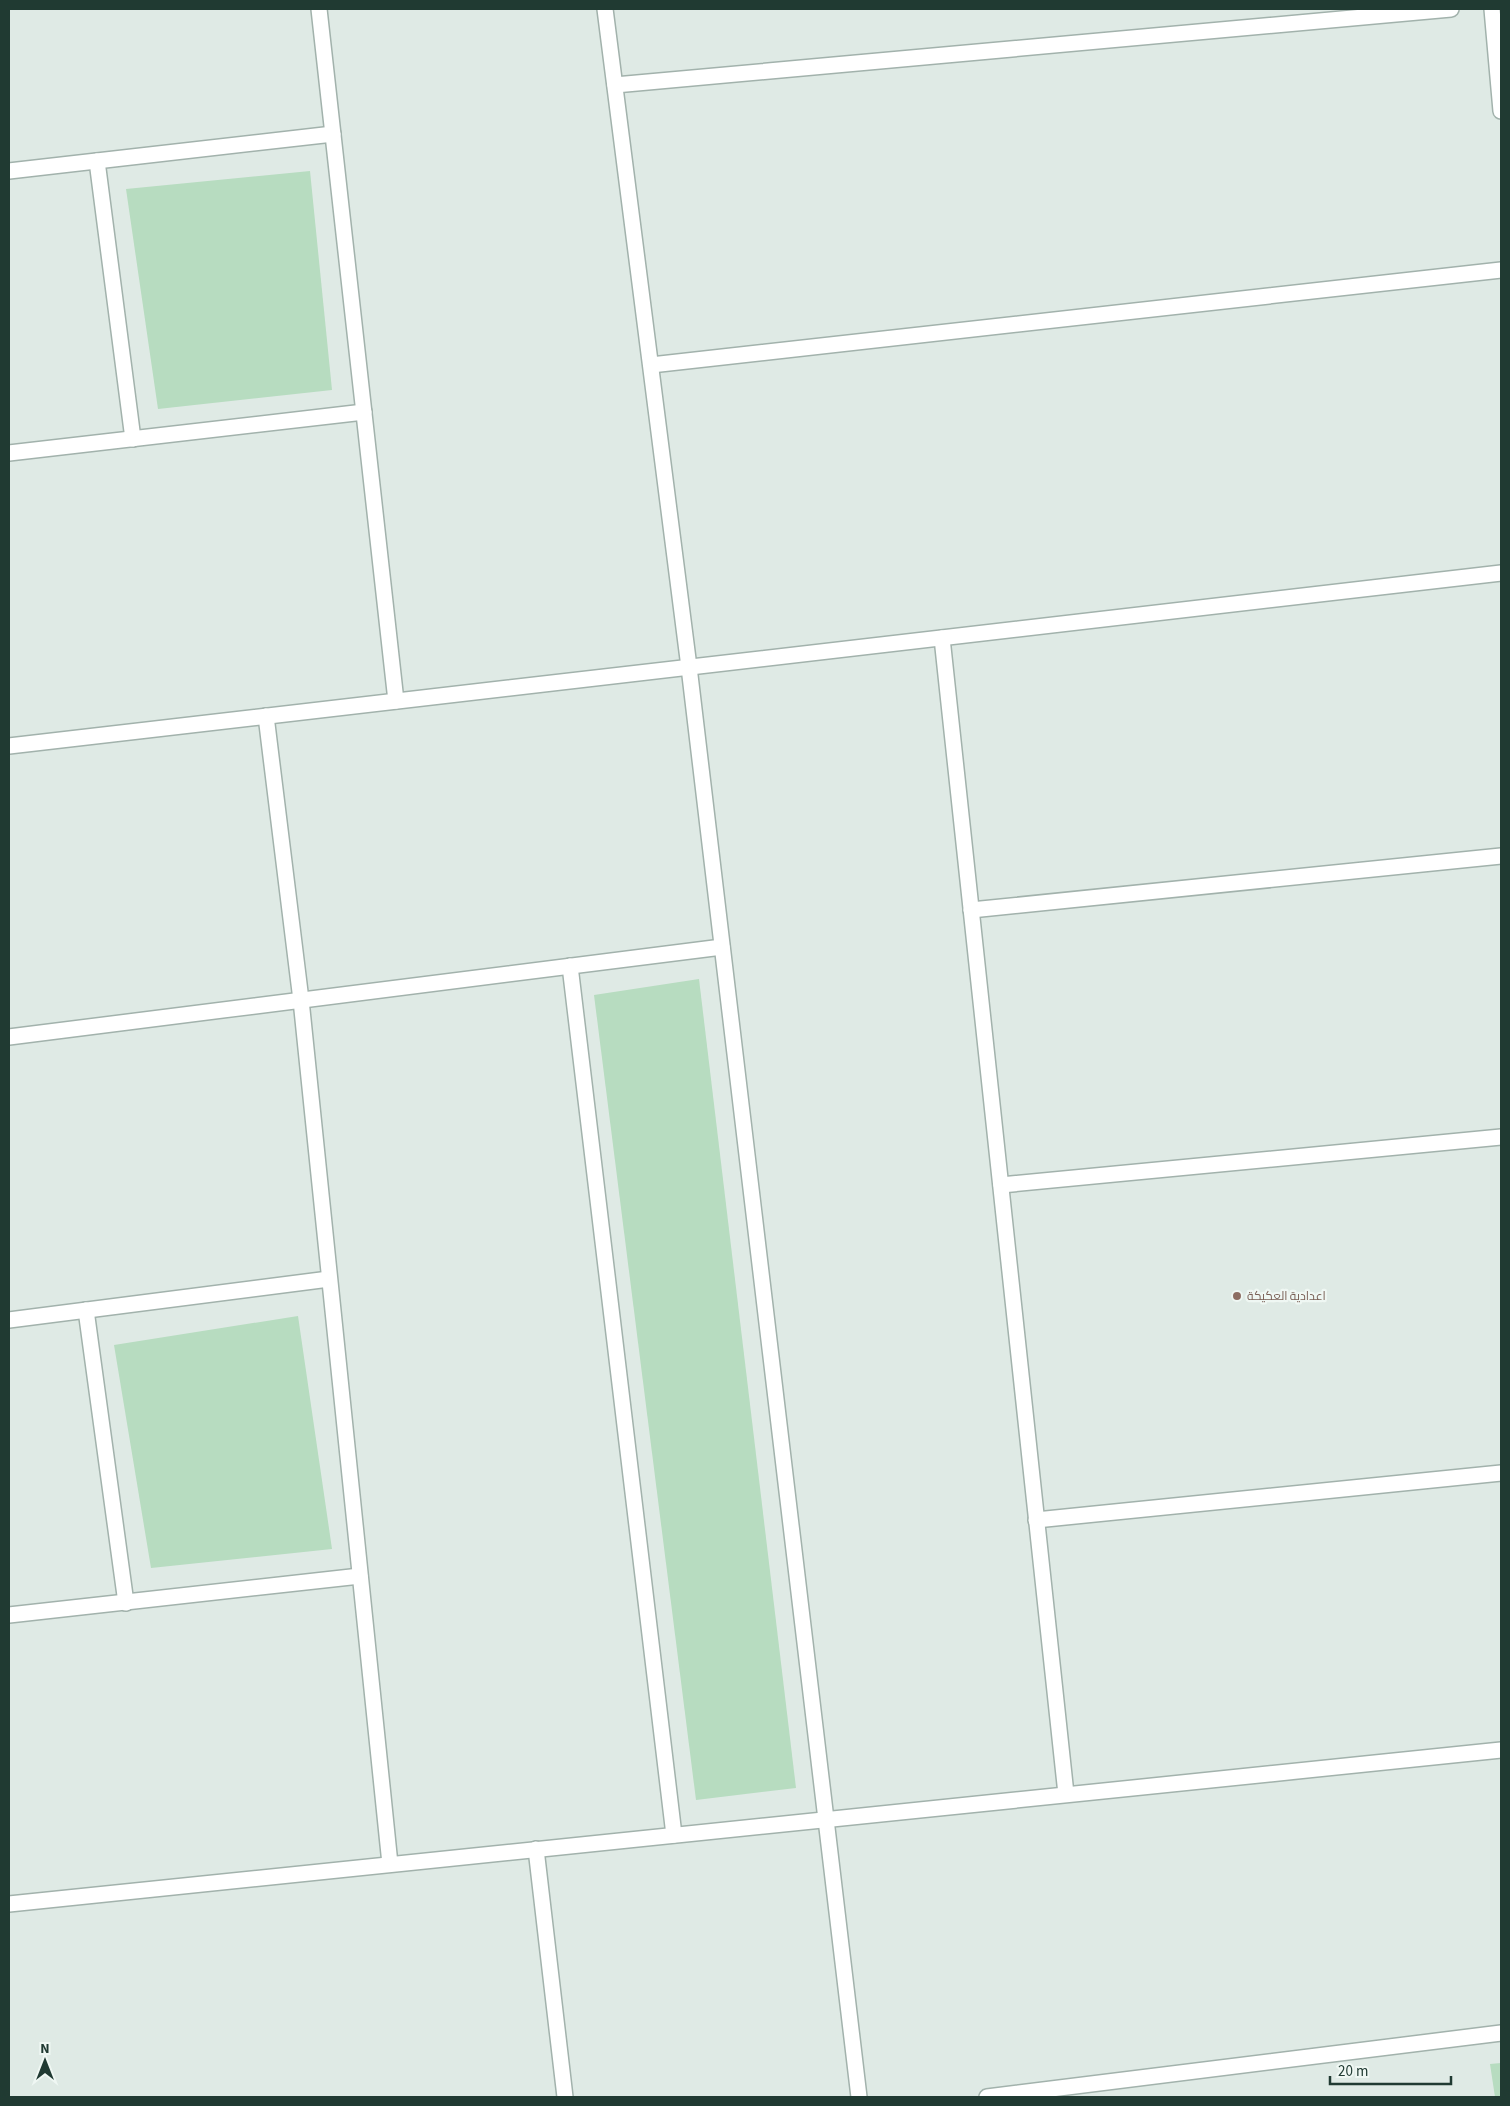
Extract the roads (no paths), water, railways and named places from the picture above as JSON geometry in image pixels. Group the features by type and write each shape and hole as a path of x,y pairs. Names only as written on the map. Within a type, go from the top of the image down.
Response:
{"street":[{"path":"319,9 396,701"},
{"path":"606,9 689,668 859,2097"},
{"path":"615,85 1451,9"},
{"path":"1492,9 1501,111"},
{"path":"9,171 333,134"},
{"path":"97,160 133,439"},
{"path":"651,365 1501,270"},
{"path":"9,453 364,412"},
{"path":"9,746 1501,573"},
{"path":"942,638 1066,1794"},
{"path":"266,716 300,1000 390,1864"},
{"path":"972,910 1501,856"},
{"path":"9,1036 722,947"},
{"path":"570,966 674,1835"},
{"path":"1001,1185 1501,1137"},
{"path":"9,1320 329,1279"},
{"path":"86,1310 126,1603"},
{"path":"1036,1520 1501,1473"},
{"path":"9,1616 360,1576"},
{"path":"9,1904 1501,1750"},
{"path":"536,1849 565,2097"},
{"path":"987,2097 1501,2034"}],"place":[{"name":"اعدادية العكيكة","path":"1237,1296"}]}
